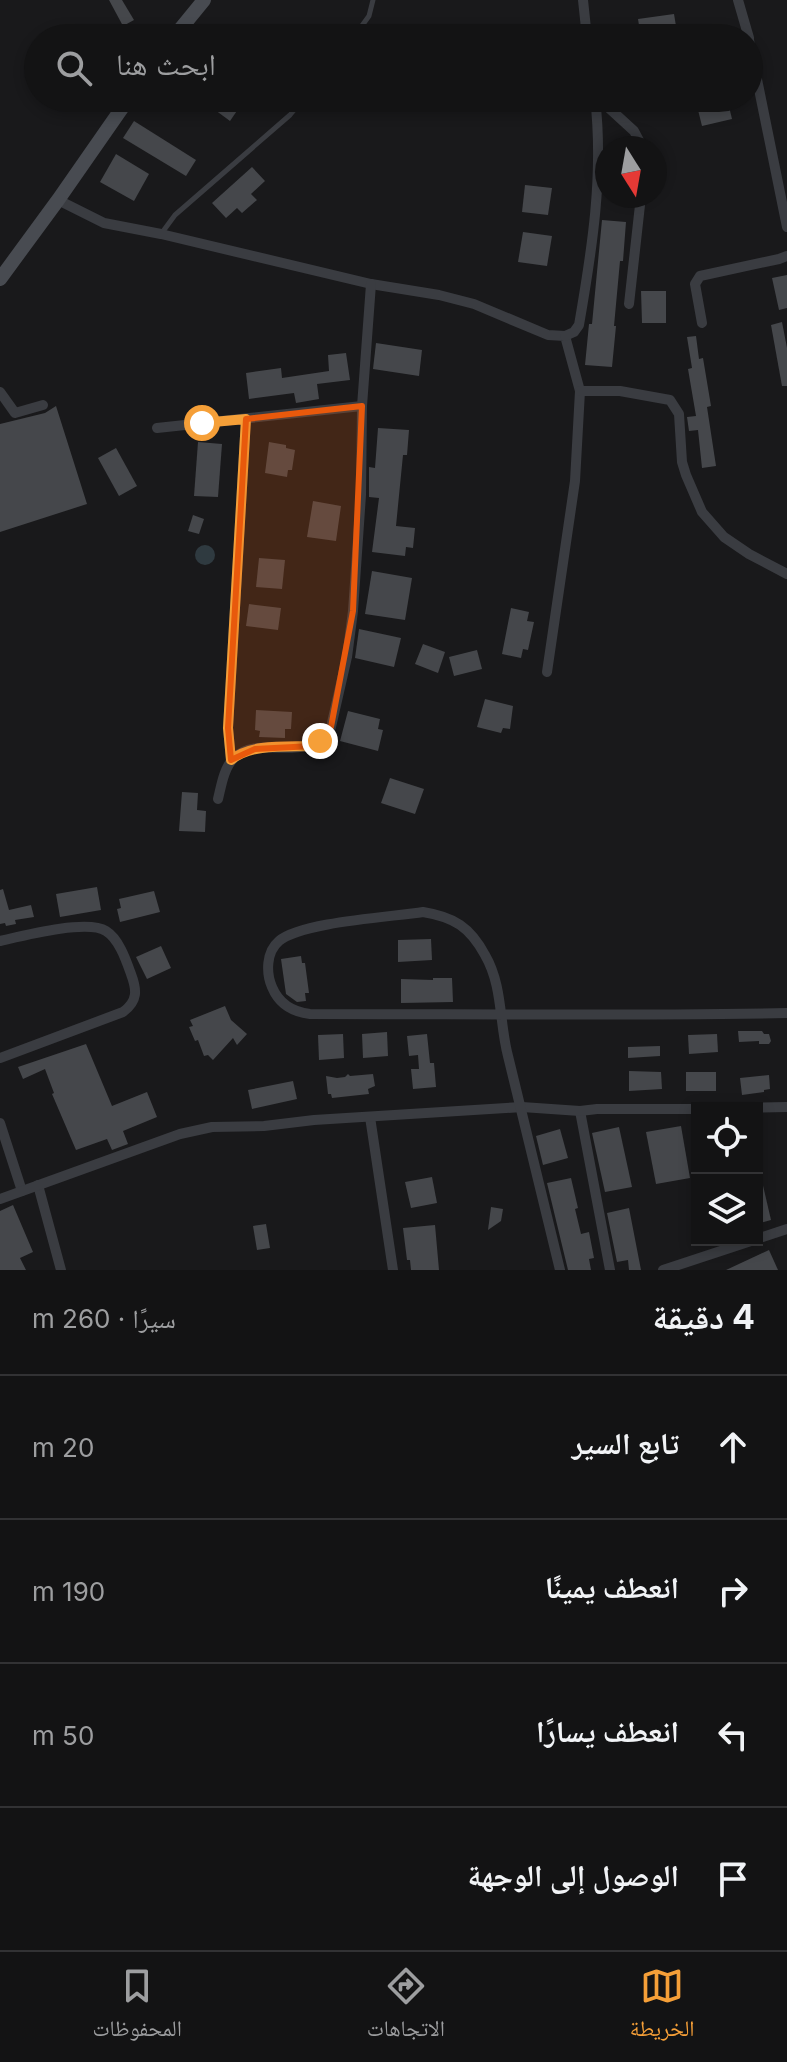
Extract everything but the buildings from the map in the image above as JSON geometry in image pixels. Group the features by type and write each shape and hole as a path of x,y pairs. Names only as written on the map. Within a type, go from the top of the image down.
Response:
{"main road":[{"path":"184,24 204,0"},
{"path":"0,279 119,112"}],"street":[{"path":"583,0 586,24"},
{"path":"738,0 745,24"},
{"path":"763,108 787,227"},
{"path":"58,200 104,223 371,284 439,295 474,304 548,335 565,336 574,332 579,325 591,256 599,151 597,112"},
{"path":"614,112 638,136"},
{"path":"629,304 640,208"},
{"path":"702,323 695,284 700,276 787,256"},
{"path":"231,760 255,749 313,746 331,727 347,657 353,611 371,284"},
{"path":"547,672 575,481 580,391 565,336"},
{"path":"580,391 620,391 670,400 679,414 682,462 702,512 724,537 787,574"},
{"path":"0,392 15,413 43,405"},
{"path":"157,428 362,406"},
{"path":"218,799 231,760 228,728 246,419"},
{"path":"560,1270 507,1055 502,1014 494,977 486,956 465,927 456,921 423,912 318,926 279,941 269,959 268,974 273,990 281,1001 298,1012 310,1014 502,1014 656,1016 787,1013"},
{"path":"0,941 96,926 106,930 122,951 136,993 135,1000 123,1012 0,1058"},
{"path":"0,1199 193,1130 219,1126 264,1126 522,1107 580,1111 691,1109"},
{"path":"763,1107 787,1107"},
{"path":"580,1111 610,1270"},
{"path":"370,1117 393,1270"},
{"path":"0,1123 22,1191"},
{"path":"38,1185 61,1270"},
{"path":"763,1238 787,1229"},
{"path":"663,1270 737,1246"}],"lane":[{"path":"363,24 373,0"},
{"path":"161,234 175,215 292,112"}],"highlighted area":[{"path":"362,406 353,611 331,727 313,746 255,749 231,760 228,728 246,419"}],"shaded area":[{"path":"205,545 212,548 215,555 212,562 205,565 198,562 195,555 198,548"}],"route":[{"path":"202,423 246,419 228,728 231,760 255,749 313,746 320,741"}]}
